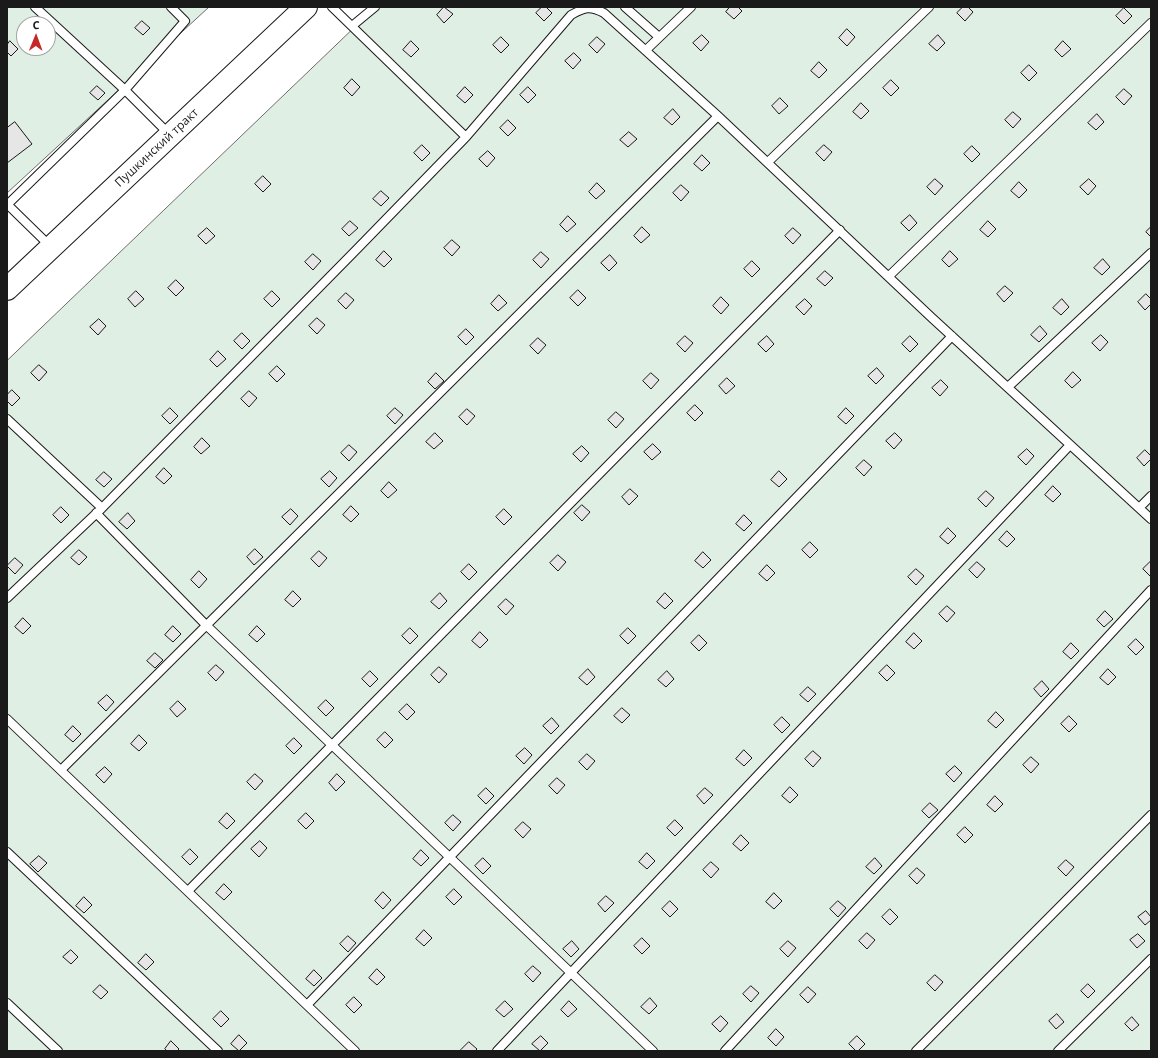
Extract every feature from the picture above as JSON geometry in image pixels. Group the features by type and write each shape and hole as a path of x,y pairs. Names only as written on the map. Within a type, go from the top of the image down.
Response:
{"main road":[{"name":"Пушкинский тракт","path":"7,289 306,7"}],"lane":[{"path":"35,7 125,90 170,135"},
{"path":"51,248 7,204 125,90 185,21 171,7"},
{"path":"332,7 466,137"},
{"path":"352,26 375,7"},
{"path":"625,7 659,38"},
{"path":"646,50 691,7"},
{"path":"768,162 929,7"},
{"path":"7,598 99,510 466,137 571,15 582,9 594,8 604,13 718,116 952,336 1151,519"},
{"path":"889,276 1151,23"},
{"path":"61,770 718,116"},
{"path":"188,891 840,230"},
{"path":"1008,387 1151,253"},
{"path":"307,1005 952,336"},
{"path":"7,419 99,510 206,625 652,1051"},
{"path":"497,1051 1070,445"},
{"path":"1139,508 1151,496"},
{"path":"725,1051 1151,590"},
{"path":"7,719 355,1051"},
{"path":"916,1051 1151,815"},
{"path":"7,852 218,1051"},
{"path":"1058,1051 1151,959"},
{"path":"7,1003 58,1051"}],"green space":[{"path":"7,7 209,7 7,193"},
{"path":"376,7 1151,7 1151,1051 7,1051 7,361"}],"building":[{"path":"444,7 453,14 444,23 437,15"},
{"path":"542,7 546,7 552,13 544,21 536,13"},
{"path":"730,7 738,7 742,11 734,19 726,12"},
{"path":"963,7 968,7 973,12 965,21 957,13"},
{"path":"1124,8 1132,16 1124,24 1116,16"},
{"path":"142,21 150,28 143,35 135,28"},
{"path":"847,29 855,37 847,46 839,38"},
{"path":"702,35 709,42 701,51 693,43"},
{"path":"938,35 945,43 937,51 929,44"},
{"path":"501,37 509,45 501,53 493,45"},
{"path":"597,37 605,44 597,53 589,45"},
{"path":"10,41 16,47 16,51 11,56 7,52 7,45"},
{"path":"411,41 419,49 411,57 403,50"},
{"path":"1063,41 1071,49 1062,57 1055,50"},
{"path":"574,53 581,60 573,69 565,61"},
{"path":"819,62 827,70 819,78 811,71"},
{"path":"1029,65 1037,73 1029,81 1021,73"},
{"path":"352,79 360,87 352,96 344,88"},
{"path":"891,80 899,88 891,96 883,88"},
{"path":"97,86 105,93 98,100 90,93"},
{"path":"465,87 473,95 465,103 457,96"},
{"path":"528,87 536,95 528,103 520,95"},
{"path":"1124,89 1132,96 1124,105 1116,97"},
{"path":"780,98 788,106 779,114 772,106"},
{"path":"861,103 869,111 861,119 853,112"},
{"path":"673,109 680,117 672,125 664,118"},
{"path":"1013,112 1021,119 1013,128 1005,120"},
{"path":"1097,114 1104,122 1096,130 1088,123"},
{"path":"508,120 516,128 508,136 500,128"},
{"path":"15,122 32,144 7,163 7,128"},
{"path":"629,132 637,139 628,147 620,140"},
{"path":"422,145 430,153 422,161 414,153"},
{"path":"824,145 832,152 824,161 816,153"},
{"path":"972,146 980,154 972,162 964,154"},
{"path":"488,151 495,158 487,167 479,159"},
{"path":"702,155 710,163 702,171 694,164"},
{"path":"263,176 271,184 263,192 255,184"},
{"path":"935,179 943,186 935,195 927,187"},
{"path":"1089,179 1096,186 1088,195 1080,187"},
{"path":"1019,182 1027,190 1019,198 1011,191"},
{"path":"597,183 605,191 596,199 589,192"},
{"path":"681,185 689,192 681,201 673,193"},
{"path":"381,191 389,198 381,206 373,199"},
{"path":"910,215 917,223 909,231 901,223"},
{"path":"568,216 576,224 567,232 560,225"},
{"path":"350,221 358,228 349,236 342,229"},
{"path":"988,221 996,229 988,237 980,230"},
{"path":"642,227 650,235 641,243 634,236"},
{"path":"1151,227 1151,237 1146,232"},
{"path":"207,228 215,236 206,244 198,236"},
{"path":"793,228 801,235 793,244 785,236"},
{"path":"452,240 460,247 452,256 444,248"},
{"path":"384,251 392,259 384,267 376,260"},
{"path":"950,251 958,259 949,267 942,260"},
{"path":"541,252 549,259 541,268 533,260"},
{"path":"313,254 321,261 313,270 305,262"},
{"path":"610,255 617,263 609,271 601,263"},
{"path":"1103,259 1110,267 1102,275 1094,268"},
{"path":"752,261 760,269 752,277 744,269"},
{"path":"825,271 833,278 825,286 817,279"},
{"path":"176,280 184,288 176,296 168,288"},
{"path":"1005,286 1013,293 1004,302 997,294"},
{"path":"578,290 586,298 578,306 570,298"},
{"path":"136,291 144,299 135,307 128,299"},
{"path":"272,291 280,299 272,307 264,299"},
{"path":"346,293 354,300 346,309 338,301"},
{"path":"1146,294 1151,299 1151,304 1145,310 1138,302"},
{"path":"499,295 507,303 498,311 491,304"},
{"path":"721,297 729,305 721,314 713,306"},
{"path":"805,299 812,306 804,315 796,307"},
{"path":"1062,299 1069,307 1061,315 1053,308"},
{"path":"317,318 325,325 317,334 309,326"},
{"path":"99,319 106,326 98,335 90,327"},
{"path":"1040,326 1047,334 1039,342 1031,335"},
{"path":"466,329 474,337 466,345 458,337"},
{"path":"242,333 250,341 242,349 234,341"},
{"path":"1101,335 1108,342 1100,351 1092,343"},
{"path":"685,336 693,343 685,352 677,344"},
{"path":"767,336 774,344 766,352 758,344"},
{"path":"910,336 918,344 910,352 902,344"},
{"path":"538,338 546,345 538,354 530,346"},
{"path":"218,351 226,359 217,367 210,360"},
{"path":"39,365 47,372 39,381 31,373"},
{"path":"277,366 285,374 277,382 269,374"},
{"path":"877,368 884,376 876,384 868,376"},
{"path":"1073,372 1081,380 1072,388 1065,381"},
{"path":"436,373 444,381 435,389 428,382"},
{"path":"651,373 659,380 651,389 643,381"},
{"path":"727,378 735,386 726,394 719,386"},
{"path":"941,380 948,387 940,396 932,388"},
{"path":"12,390 20,398 12,406 7,401 7,395"},
{"path":"249,391 257,398 249,407 241,399"},
{"path":"695,405 703,413 695,421 687,413"},
{"path":"170,408 178,416 170,424 162,416"},
{"path":"395,408 403,415 395,424 387,416"},
{"path":"846,408 854,416 846,424 838,417"},
{"path":"467,409 475,416 467,425 459,417"},
{"path":"616,412 624,419 616,428 608,420"},
{"path":"435,433 443,441 434,449 426,442"},
{"path":"895,433 902,440 894,449 886,441"},
{"path":"202,438 210,446 201,454 194,447"},
{"path":"653,444 661,452 652,460 644,452"},
{"path":"349,445 357,452 349,461 341,453"},
{"path":"582,446 589,453 581,462 573,454"},
{"path":"1027,449 1034,456 1026,465 1018,457"},
{"path":"1145,450 1151,456 1151,459 1144,466 1137,458"},
{"path":"864,460 872,467 864,476 856,468"},
{"path":"164,468 172,476 164,484 156,477"},
{"path":"330,471 337,478 329,487 321,479"},
{"path":"779,471 787,479 779,487 771,480"},
{"path":"104,472 112,479 104,487 96,480"},
{"path":"389,482 397,490 388,498 381,491"},
{"path":"1053,486 1061,494 1053,502 1045,495"},
{"path":"630,489 638,496 629,505 622,497"},
{"path":"986,491 994,498 986,507 978,499"},
{"path":"582,505 590,512 582,521 574,513"},
{"path":"351,506 359,514 351,522 343,515"},
{"path":"61,507 69,515 61,523 53,515"},
{"path":"291,509 298,516 290,525 282,517"},
{"path":"504,509 512,517 504,525 496,517"},
{"path":"128,513 135,521 127,529 119,522"},
{"path":"744,515 752,523 744,531 736,524"},
{"path":"948,528 956,536 948,544 940,537"},
{"path":"1007,531 1015,539 1007,547 999,540"},
{"path":"810,542 818,550 810,558 802,550"},
{"path":"255,549 263,557 254,565 247,557"},
{"path":"79,550 87,557 79,565 71,558"},
{"path":"319,551 327,558 319,567 311,559"},
{"path":"703,552 711,560 703,568 695,561"},
{"path":"558,555 566,562 558,571 550,563"},
{"path":"15,558 23,565 15,574 7,566"},
{"path":"1151,561 1151,577 1143,569"},
{"path":"977,562 985,569 977,578 969,570"},
{"path":"469,564 477,572 469,580 461,572"},
{"path":"767,565 775,573 767,581 759,574"},
{"path":"916,569 924,576 916,585 908,577"},
{"path":"199,571 207,579 199,588 191,580"},
{"path":"293,591 301,599 293,607 285,600"},
{"path":"440,593 447,601 439,609 431,602"},
{"path":"665,593 673,601 665,609 657,602"},
{"path":"506,599 514,606 506,615 498,607"},
{"path":"947,606 955,613 947,622 939,614"},
{"path":"1105,611 1113,619 1104,627 1097,620"},
{"path":"23,618 31,626 23,634 15,627"},
{"path":"173,626 181,634 173,642 165,635"},
{"path":"257,626 265,634 257,642 249,635"},
{"path":"410,628 418,636 410,644 402,636"},
{"path":"628,628 636,636 628,644 620,636"},
{"path":"480,632 488,640 480,648 472,641"},
{"path":"914,633 922,641 914,649 906,642"},
{"path":"699,635 707,643 699,651 691,643"},
{"path":"1136,639 1144,647 1136,655 1128,647"},
{"path":"1071,643 1079,651 1071,659 1063,652"},
{"path":"155,653 163,660 155,668 147,661"},
{"path":"216,665 224,672 216,681 208,673"},
{"path":"887,665 895,673 887,681 879,673"},
{"path":"439,667 447,674 439,683 431,675"},
{"path":"588,669 595,677 587,685 579,678"},
{"path":"1108,669 1116,677 1108,685 1100,678"},
{"path":"370,671 378,679 370,687 362,679"},
{"path":"667,671 674,679 666,687 658,680"},
{"path":"1042,681 1049,689 1041,697 1034,689"},
{"path":"808,687 816,694 808,702 800,695"},
{"path":"107,695 114,702 106,711 98,703"},
{"path":"326,700 334,708 326,716 318,708"},
{"path":"178,701 186,709 177,717 170,709"},
{"path":"407,704 415,712 407,720 399,712"},
{"path":"622,708 630,715 622,723 614,716"},
{"path":"996,712 1004,720 996,728 988,721"},
{"path":"1069,716 1077,724 1069,732 1061,724"},
{"path":"782,717 790,725 782,733 774,725"},
{"path":"552,718 559,726 551,734 543,726"},
{"path":"73,726 81,734 73,742 65,735"},
{"path":"385,732 393,740 385,748 377,740"},
{"path":"139,735 147,743 139,751 131,744"},
{"path":"294,738 302,746 294,754 286,746"},
{"path":"525,748 532,755 524,764 516,756"},
{"path":"744,750 752,758 744,766 736,759"},
{"path":"813,751 821,758 813,767 805,759"},
{"path":"587,754 595,761 587,770 579,762"},
{"path":"1031,757 1039,764 1031,773 1023,765"},
{"path":"955,766 962,773 954,782 946,774"},
{"path":"105,767 112,774 104,783 96,775"},
{"path":"255,774 263,781 255,790 247,782"},
{"path":"337,774 345,782 336,791 329,783"},
{"path":"557,778 565,785 557,794 549,786"},
{"path":"790,787 798,795 790,803 782,796"},
{"path":"486,788 494,796 486,804 478,796"},
{"path":"705,788 713,795 704,804 697,796"},
{"path":"995,796 1003,804 995,812 987,805"},
{"path":"930,803 938,810 929,818 922,811"},
{"path":"227,813 235,821 227,829 219,822"},
{"path":"306,813 314,821 306,829 298,821"},
{"path":"453,815 461,822 453,831 445,823"},
{"path":"675,820 683,828 675,836 667,828"},
{"path":"523,822 531,829 523,838 515,830"},
{"path":"965,827 973,835 965,843 957,835"},
{"path":"741,835 749,843 741,851 733,844"},
{"path":"260,841 267,848 259,857 251,849"},
{"path":"190,849 198,857 190,865 182,857"},
{"path":"421,850 429,858 421,866 413,859"},
{"path":"647,853 655,861 647,869 639,862"},
{"path":"39,856 47,863 38,872 30,864"},
{"path":"483,858 491,866 483,874 475,866"},
{"path":"875,858 882,866 874,874 866,867"},
{"path":"1066,860 1074,867 1066,876 1058,868"},
{"path":"711,862 719,869 711,878 703,870"},
{"path":"917,868 925,875 917,884 909,876"},
{"path":"224,884 232,892 224,900 216,893"},
{"path":"454,889 462,897 454,905 446,897"},
{"path":"383,892 391,900 383,909 375,901"},
{"path":"774,893 782,901 774,909 766,902"},
{"path":"606,896 614,903 605,912 598,904"},
{"path":"84,897 92,905 84,913 76,906"},
{"path":"670,901 678,909 670,917 662,909"},
{"path":"838,901 846,908 838,917 830,909"},
{"path":"890,909 898,917 890,925 882,917"},
{"path":"1146,911 1151,917 1151,920 1145,925 1138,917"},
{"path":"424,930 432,938 424,946 416,939"},
{"path":"867,933 875,940 867,949 859,941"},
{"path":"1138,934 1145,941 1137,948 1130,940"},
{"path":"348,936 356,943 348,952 340,944"},
{"path":"642,938 650,946 642,954 634,946"},
{"path":"572,941 579,949 571,957 563,949"},
{"path":"788,941 796,948 788,957 780,949"},
{"path":"71,950 78,957 71,964 63,957"},
{"path":"146,954 154,962 146,970 138,963"},
{"path":"533,966 541,973 533,982 525,974"},
{"path":"377,969 385,977 377,985 369,978"},
{"path":"314,970 322,978 314,986 306,979"},
{"path":"935,975 943,982 935,991 927,983"},
{"path":"1088,984 1095,991 1088,998 1081,991"},
{"path":"100,985 108,992 101,999 93,992"},
{"path":"751,986 759,993 751,1002 743,994"},
{"path":"808,987 816,994 808,1003 800,995"},
{"path":"354,997 362,1005 354,1013 346,1005"},
{"path":"650,998 657,1006 649,1014 641,1007"},
{"path":"505,1001 513,1009 504,1017 496,1010"},
{"path":"569,1001 577,1009 568,1017 561,1010"},
{"path":"221,1011 229,1019 221,1027 213,1019"},
{"path":"1057,1014 1064,1022 1056,1029 1049,1021"},
{"path":"721,1016 728,1023 720,1032 712,1024"},
{"path":"1132,1017 1139,1025 1132,1031 1125,1024"},
{"path":"776,1029 784,1037 776,1046 768,1038"},
{"path":"239,1035 247,1043 239,1051 231,1044"},
{"path":"541,1036 548,1043 540,1051 532,1044"},
{"path":"857,1036 865,1044 858,1051 856,1051 849,1044"},
{"path":"171,1041 179,1049 177,1051 167,1051 165,1049"},
{"path":"469,1042 477,1049 475,1051 462,1051 461,1050"}]}
